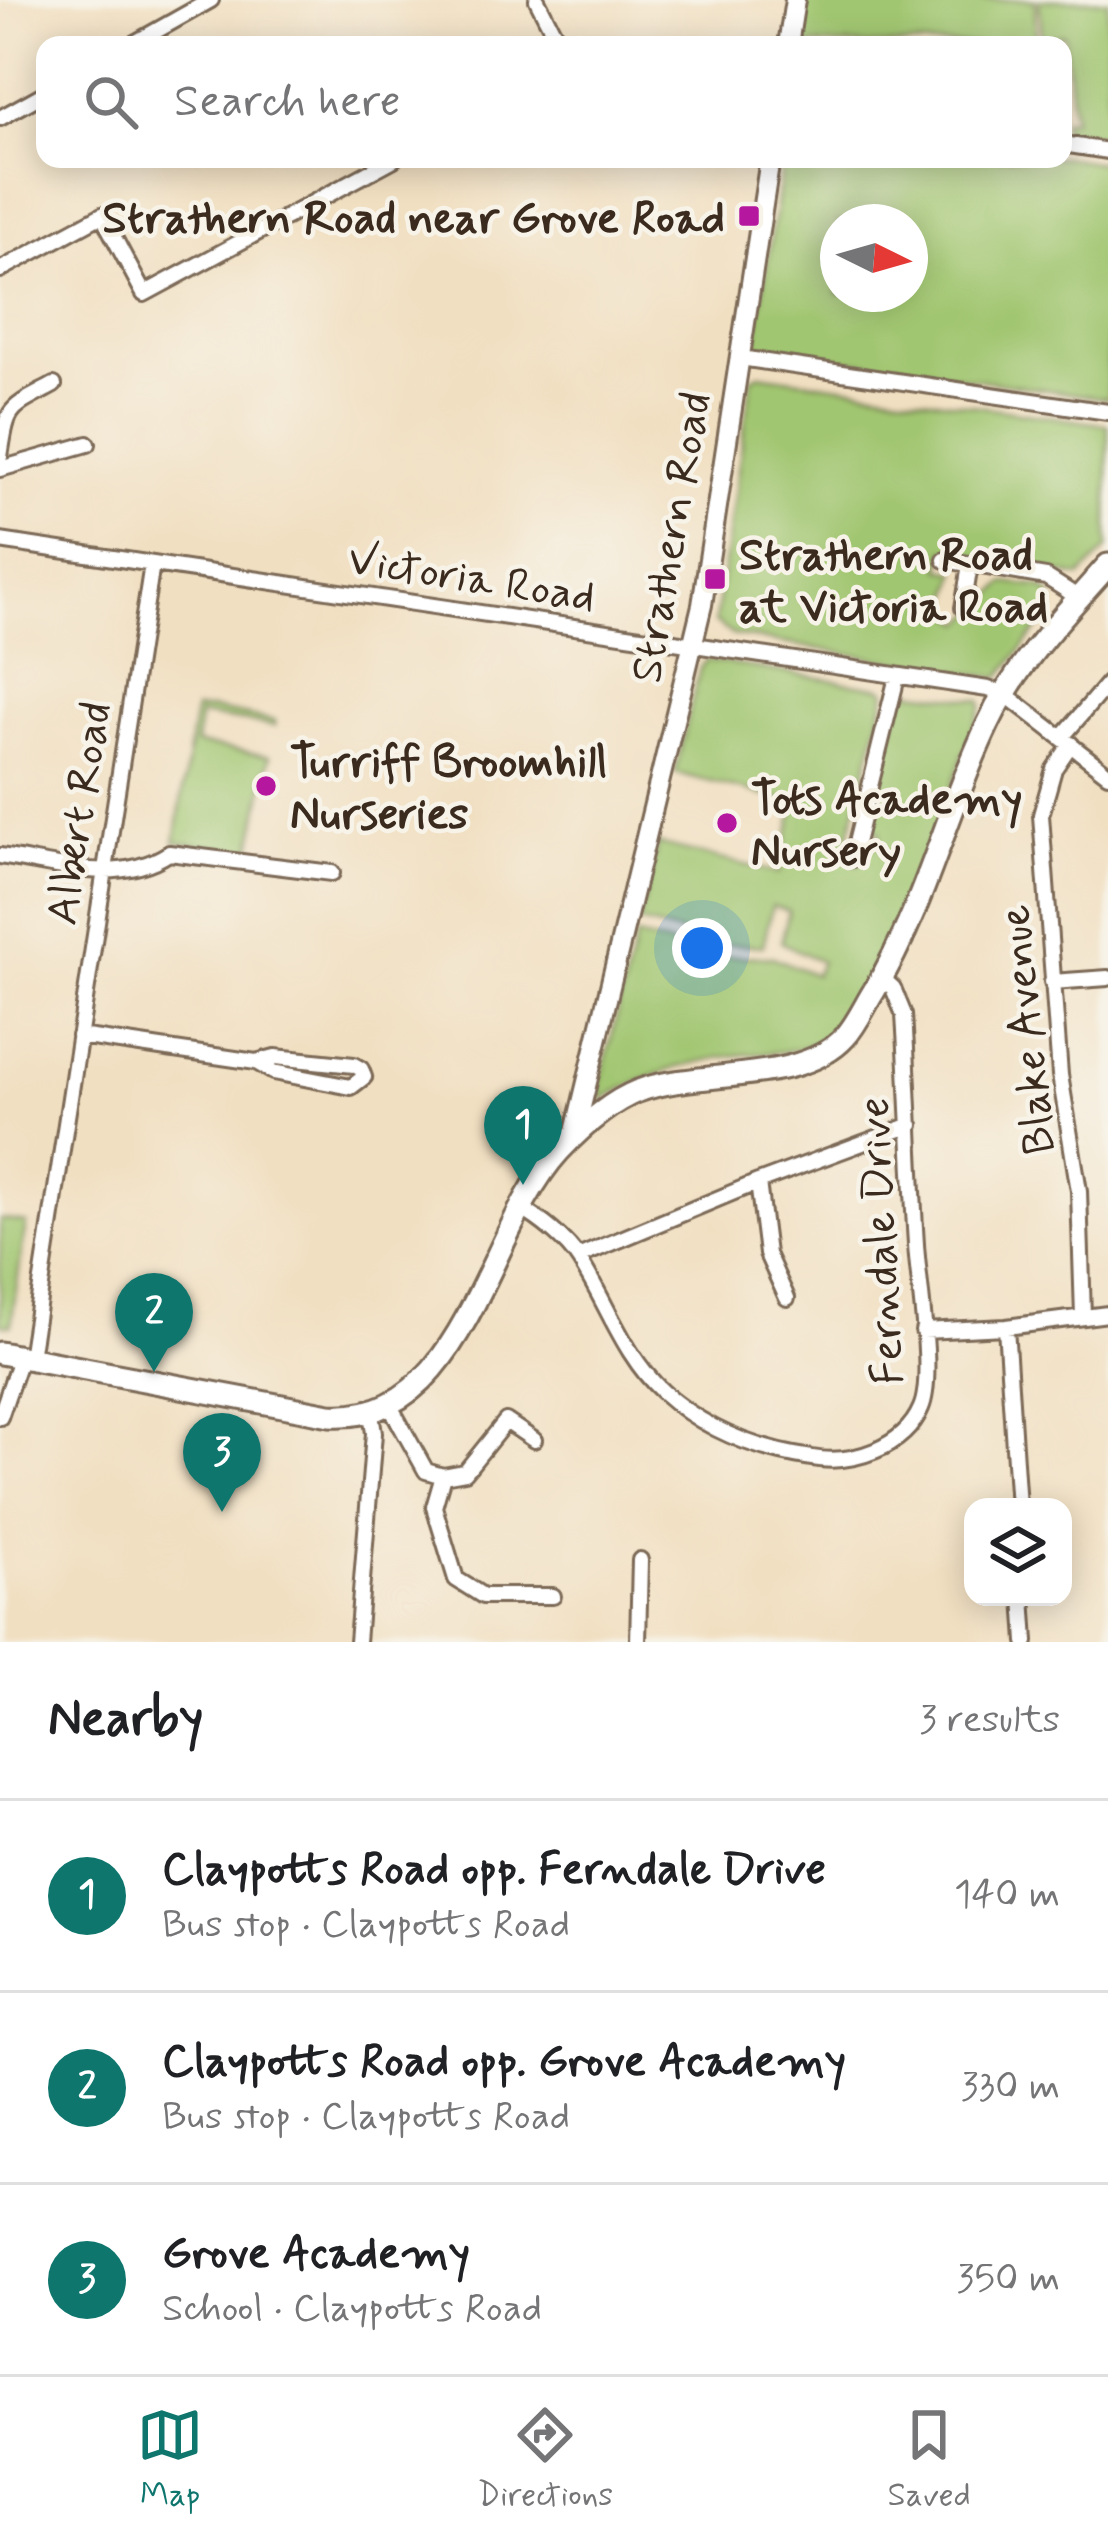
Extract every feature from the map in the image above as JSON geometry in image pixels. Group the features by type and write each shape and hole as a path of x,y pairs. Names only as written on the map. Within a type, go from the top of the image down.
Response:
{"main road":[{"path":"17,1356 330,1415 381,1410 424,1378 449,1348 519,1207 546,1166 574,1136 637,1091 806,1063 847,1035 881,978 938,856 988,722 1108,565"}],"street":[{"path":"147,36 212,0"},
{"path":"537,0 555,36"},
{"path":"789,36 795,0"},
{"path":"0,118 36,98"},
{"path":"1072,146 1108,152"},
{"path":"0,270 102,215 145,294 377,168"},
{"name":"Strathern Road","path":"574,1136 693,646 769,168"},
{"path":"740,358 1108,412"},
{"path":"1,447 11,409 54,385"},
{"path":"0,469 88,444"},
{"name":"Victoria Road","path":"0,541 1005,694"},
{"path":"945,560 1046,578 1079,598"},
{"name":"Albert Road","path":"0,1417 17,1356 79,1036 152,564"},
{"path":"963,608 970,565"},
{"path":"852,859 897,677"},
{"name":"Blake Avenue","path":"1083,1316 1079,1191 1060,1075 1041,815 1067,741 1108,683"},
{"path":"1005,694 1108,774"},
{"path":"858,835 875,839"},
{"path":"0,856 104,872 148,866 169,853 332,873"},
{"name":"Ferndale Drive","path":"519,1207 578,1258 635,1361 663,1392 724,1433 793,1455 847,1459 892,1442 908,1428 924,1398 923,1331 904,1015 893,988 881,978"},
{"path":"1052,982 1108,979"},
{"path":"79,1036 256,1062 273,1072 351,1087 364,1077 355,1065 275,1057 256,1062"},
{"path":"578,1258 758,1182 911,1125"},
{"path":"758,1182 767,1254 787,1298"},
{"path":"923,1331 1006,1327 1108,1314"},
{"path":"1006,1327 1017,1498"},
{"path":"381,1410 426,1471 442,1475 465,1472 506,1421 534,1440"},
{"path":"357,1642 374,1432 381,1410"},
{"path":"442,1475 434,1507 456,1580 483,1596 553,1595"},
{"path":"638,1642 640,1560"},
{"path":"1024,1606 1026,1642"}],"green space":[{"path":"807,0 1035,0 1036,36 801,36"},
{"path":"1039,0 1108,0 1108,137 1072,132 1072,36 1042,36"},
{"path":"1072,158 1108,164 1108,399 759,347 756,340 782,168 1072,168"},
{"path":"759,374 1108,425 1108,548 1080,577 945,550 941,569 957,572 948,611 964,623 1005,583 1041,587 1052,596 1052,611 999,678 733,635 715,622 752,378"},
{"path":"706,660 886,692 843,859 858,864 868,845 877,846 880,832 869,822 902,694 981,700 982,706 886,946 836,1027 811,1045 696,1063 647,1078 601,1100 601,1079 636,937 722,956 773,957 815,975 821,962 781,942 789,911 772,906 763,946 725,944 639,923 658,844 779,873 796,803 675,773 700,668"},
{"path":"195,710 275,721 275,726 200,715 196,744 270,756 251,852 175,842"},
{"path":"0,1219 26,1223 11,1325 0,1324"}],"place":[{"name":"Strathern Road near Grove Road","path":"749,216"},
{"name":"Strathern Road at Victoria Road","path":"715,579"},
{"name":"Turriff Broomhill Nurseries","path":"266,786"},
{"name":"Tots Academy Nursery","path":"727,823"},
{"name":"Claypotts Road opp. Ferndale Drive","path":"523,1185"},
{"name":"Claypotts Road opp. Grove Academy","path":"154,1372"},
{"name":"Grove Academy","path":"222,1512"}]}
